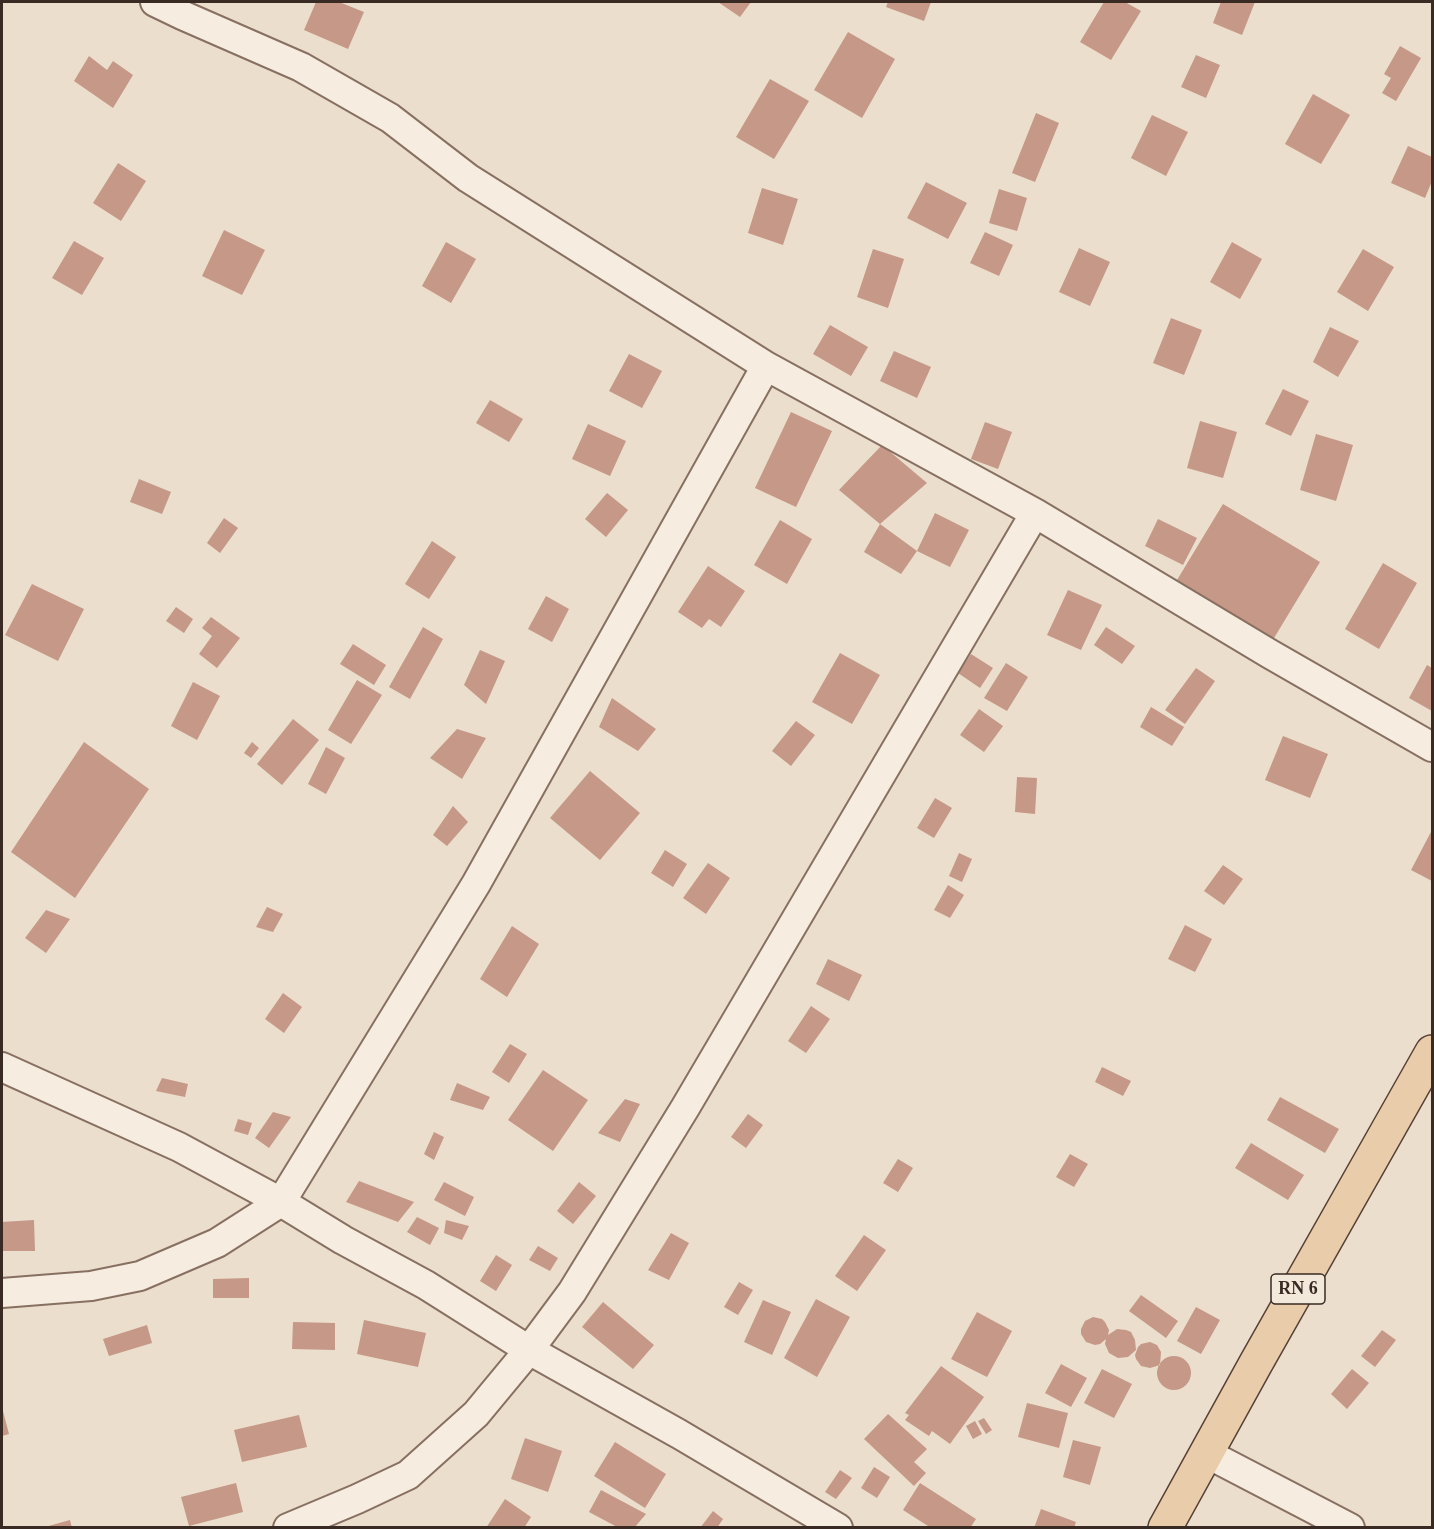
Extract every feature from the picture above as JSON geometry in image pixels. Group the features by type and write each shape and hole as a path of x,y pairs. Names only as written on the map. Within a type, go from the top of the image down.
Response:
{"main road":[{"name":"RN 6","path":"1165,1527 1432,1052"}],"street":[{"path":"155,2 301,67 390,118 468,178 766,366 1035,513 1270,654 1432,747"},
{"path":"2,1293 91,1286 140,1276 217,1243 281,1202 476,884 766,366"},
{"path":"288,1527 408,1475 476,1414 529,1350 572,1292 685,1108 1035,513"},
{"path":"2,1067 179,1147 281,1202 343,1240 426,1285 529,1350 679,1434 805,1520 838,1527"},
{"path":"1206,1453 1350,1527"}],"building":[{"path":"316,2 339,2 364,12 348,49 304,30"},
{"path":"718,2 751,2 740,17"},
{"path":"888,2 931,2 924,21 886,7"},
{"path":"1104,2 1125,2 1141,11 1111,60 1080,42"},
{"path":"1221,2 1255,2 1242,35 1213,23"},
{"path":"848,32 895,59 862,118 814,90"},
{"path":"1400,46 1421,58 1396,101 1382,93 1391,78 1384,74"},
{"path":"1196,55 1220,65 1206,98 1181,87"},
{"path":"89,56 107,70 113,61 133,75 113,108 74,81"},
{"path":"770,79 809,101 774,159 736,137"},
{"path":"1313,94 1350,115 1321,164 1285,144"},
{"path":"1036,113 1059,123 1035,182 1012,173"},
{"path":"1152,115 1188,132 1166,176 1131,158"},
{"path":"1408,146 1432,157 1432,181 1425,198 1391,183"},
{"path":"118,163 146,181 121,221 93,203"},
{"path":"926,182 967,203 948,239 907,218"},
{"path":"762,188 798,199 783,245 748,233"},
{"path":"999,189 1027,198 1017,231 989,223"},
{"path":"224,230 265,250 242,295 202,276"},
{"path":"985,232 1013,245 999,276 970,263"},
{"path":"74,241 104,258 82,295 52,278"},
{"path":"446,242 476,259 451,303 422,286"},
{"path":"1232,242 1262,259 1240,299 1210,282"},
{"path":"1079,248 1110,262 1090,306 1059,292"},
{"path":"873,249 904,259 888,308 857,297"},
{"path":"1363,249 1394,267 1368,311 1337,292"},
{"path":"1171,318 1202,330 1184,375 1153,363"},
{"path":"830,325 868,347 851,376 813,354"},
{"path":"1330,327 1359,341 1338,377 1313,362"},
{"path":"894,351 931,367 917,398 880,381"},
{"path":"629,354 662,371 642,408 609,391"},
{"path":"1283,389 1309,401 1291,436 1265,424"},
{"path":"490,400 523,419 509,442 476,423"},
{"path":"791,412 832,431 796,507 755,488"},
{"path":"1200,421 1237,432 1223,478 1187,468"},
{"path":"985,422 1012,432 998,469 971,459"},
{"path":"588,424 626,441 610,476 572,459"},
{"path":"1316,434 1353,445 1336,501 1300,490"},
{"path":"882,445 927,483 880,524 839,490"},
{"path":"139,479 171,492 162,514 130,502"},
{"path":"607,493 628,510 606,537 585,519"},
{"path":"1223,504 1320,562 1271,643 1174,585"},
{"path":"935,513 969,530 950,567 917,551"},
{"path":"224,518 238,528 220,553 207,543"},
{"path":"1158,519 1197,538 1183,565 1145,546"},
{"path":"780,520 812,539 787,584 754,565"},
{"path":"880,524 917,551 901,574 864,552"},
{"path":"432,541 456,557 429,599 405,584"},
{"path":"1383,563 1417,583 1379,649 1345,629"},
{"path":"708,566 745,591 721,627 709,619 702,628 678,612"},
{"path":"32,584 84,609 58,661 5,635"},
{"path":"1068,590 1102,605 1081,650 1047,635"},
{"path":"546,596 569,609 552,642 528,629"},
{"path":"176,607 193,619 184,633 166,621"},
{"path":"211,617 240,638 217,668 199,654 212,636 202,628"},
{"path":"423,627 443,639 410,699 389,687"},
{"path":"1106,627 1135,646 1122,664 1094,645"},
{"path":"353,644 386,665 374,685 340,664"},
{"path":"480,650 505,661 486,704 464,685"},
{"path":"840,653 880,675 852,724 812,702"},
{"path":"971,654 993,668 980,688 958,673"},
{"path":"1006,663 1028,677 1007,711 984,698"},
{"path":"1427,665 1432,668 1432,711 1409,698"},
{"path":"1196,668 1215,681 1185,724 1165,710"},
{"path":"357,680 382,695 351,744 328,730"},
{"path":"193,682 220,696 197,740 171,726"},
{"path":"612,698 656,729 638,751 599,727"},
{"path":"1151,707 1184,727 1172,746 1140,727"},
{"path":"979,709 1003,726 984,752 960,735"},
{"path":"293,719 319,740 282,785 257,764"},
{"path":"796,721 815,735 791,766 772,751"},
{"path":"457,729 486,738 462,779 430,758"},
{"path":"1283,736 1328,754 1310,798 1265,780"},
{"path":"84,742 149,789 75,898 11,852"},
{"path":"252,742 259,748 251,758 244,753"},
{"path":"326,747 345,758 326,794 308,784"},
{"path":"590,771 640,813 600,860 550,818"},
{"path":"1017,777 1037,778 1035,814 1015,812"},
{"path":"935,798 952,808 934,838 917,828"},
{"path":"453,806 468,822 447,846 433,835"},
{"path":"1432,830 1432,881 1411,870"},
{"path":"665,850 687,864 673,887 651,873"},
{"path":"959,853 972,859 962,882 949,876"},
{"path":"708,863 730,878 706,914 683,898"},
{"path":"1223,865 1243,879 1224,905 1204,891"},
{"path":"948,885 964,895 950,918 934,910"},
{"path":"267,907 283,914 273,932 256,927"},
{"path":"46,910 70,919 46,953 25,938"},
{"path":"1185,925 1212,939 1195,972 1168,959"},
{"path":"512,926 539,944 507,997 480,979"},
{"path":"828,959 862,975 849,1001 816,984"},
{"path":"283,993 302,1007 284,1033 265,1019"},
{"path":"811,1006 830,1019 806,1053 788,1041"},
{"path":"510,1044 527,1054 509,1083 492,1072"},
{"path":"1102,1067 1131,1081 1123,1096 1095,1082"},
{"path":"543,1070 588,1100 553,1151 508,1120"},
{"path":"162,1078 188,1084 185,1097 156,1091"},
{"path":"457,1083 490,1097 483,1110 450,1100"},
{"path":"1280,1097 1339,1129 1325,1153 1267,1120"},
{"path":"625,1099 640,1104 620,1142 598,1133"},
{"path":"273,1112 291,1117 269,1148 255,1138"},
{"path":"748,1114 763,1125 746,1148 731,1137"},
{"path":"238,1119 252,1123 248,1135 234,1131"},
{"path":"434,1132 444,1137 434,1160 424,1154"},
{"path":"1251,1143 1304,1175 1288,1200 1235,1168"},
{"path":"1070,1154 1088,1164 1074,1187 1056,1177"},
{"path":"898,1159 913,1168 898,1192 883,1183"},
{"path":"359,1181 414,1202 398,1222 346,1202"},
{"path":"444,1182 474,1197 465,1216 434,1200"},
{"path":"579,1182 596,1196 573,1224 557,1211"},
{"path":"417,1217 439,1228 430,1245 407,1232"},
{"path":"34,1220 35,1251 2,1251 2,1222"},
{"path":"446,1220 469,1226 462,1240 444,1233"},
{"path":"671,1233 689,1243 669,1280 648,1270"},
{"path":"864,1235 886,1250 857,1291 835,1276"},
{"path":"538,1246 558,1258 550,1271 529,1260"},
{"path":"496,1255 512,1265 496,1291 480,1281"},
{"path":"249,1278 249,1298 213,1298 213,1279"},
{"path":"739,1282 753,1290 738,1315 724,1307"},
{"path":"1141,1295 1178,1321 1166,1338 1129,1311"},
{"path":"816,1299 850,1317 817,1377 784,1358"},
{"path":"763,1300 791,1312 772,1355 744,1342"},
{"path":"603,1302 654,1345 633,1369 582,1327"},
{"path":"1196,1307 1220,1320 1201,1354 1177,1341"},
{"path":"977,1312 1012,1331 987,1377 951,1359"},
{"path":"1093,1317 1105,1322 1109,1330 1108,1335 1117,1329 1131,1332 1136,1350 1128,1357 1118,1358 1109,1353 1105,1344 1106,1339 1095,1345 1086,1342 1081,1329 1085,1321"},
{"path":"364,1320 426,1333 418,1367 357,1354"},
{"path":"293,1322 335,1323 335,1350 292,1349"},
{"path":"147,1325 152,1343 109,1356 103,1339"},
{"path":"1382,1330 1396,1340 1375,1367 1361,1356"},
{"path":"1150,1342 1157,1345 1161,1352 1160,1365 1150,1368 1141,1366 1135,1355 1141,1344"},
{"path":"1174,1356 1186,1361 1191,1373 1186,1385 1174,1390 1162,1385 1157,1373 1162,1361"},
{"path":"1061,1364 1087,1378 1071,1407 1045,1393"},
{"path":"941,1366 984,1397 950,1444 932,1431 929,1436 905,1420 909,1415 905,1413"},
{"path":"1102,1369 1132,1384 1114,1418 1084,1403"},
{"path":"1352,1369 1369,1383 1347,1409 1331,1394"},
{"path":"1027,1403 1068,1413 1059,1448 1018,1437"},
{"path":"2,1412 9,1434 2,1436"},
{"path":"888,1414 927,1449 914,1462 926,1473 914,1486 864,1439"},
{"path":"299,1415 307,1447 242,1462 234,1430"},
{"path":"984,1418 992,1430 986,1434 978,1421"},
{"path":"975,1421 982,1434 973,1439 966,1426"},
{"path":"525,1438 562,1451 548,1492 511,1479"},
{"path":"1073,1440 1101,1447 1090,1485 1063,1477"},
{"path":"615,1442 666,1474 645,1508 594,1476"},
{"path":"874,1467 890,1477 877,1498 861,1488"},
{"path":"840,1470 852,1478 836,1499 825,1492"},
{"path":"236,1483 243,1512 189,1526 181,1497"},
{"path":"920,1483 976,1519 970,1528 927,1528 928,1526 903,1510"},
{"path":"601,1490 646,1514 634,1528 619,1528 589,1512"},
{"path":"505,1499 531,1517 524,1528 486,1528"},
{"path":"1041,1509 1076,1522 1074,1528 1034,1528"},
{"path":"713,1511 723,1519 717,1528 700,1528"},
{"path":"70,1520 72,1528 45,1528 45,1527"}]}
